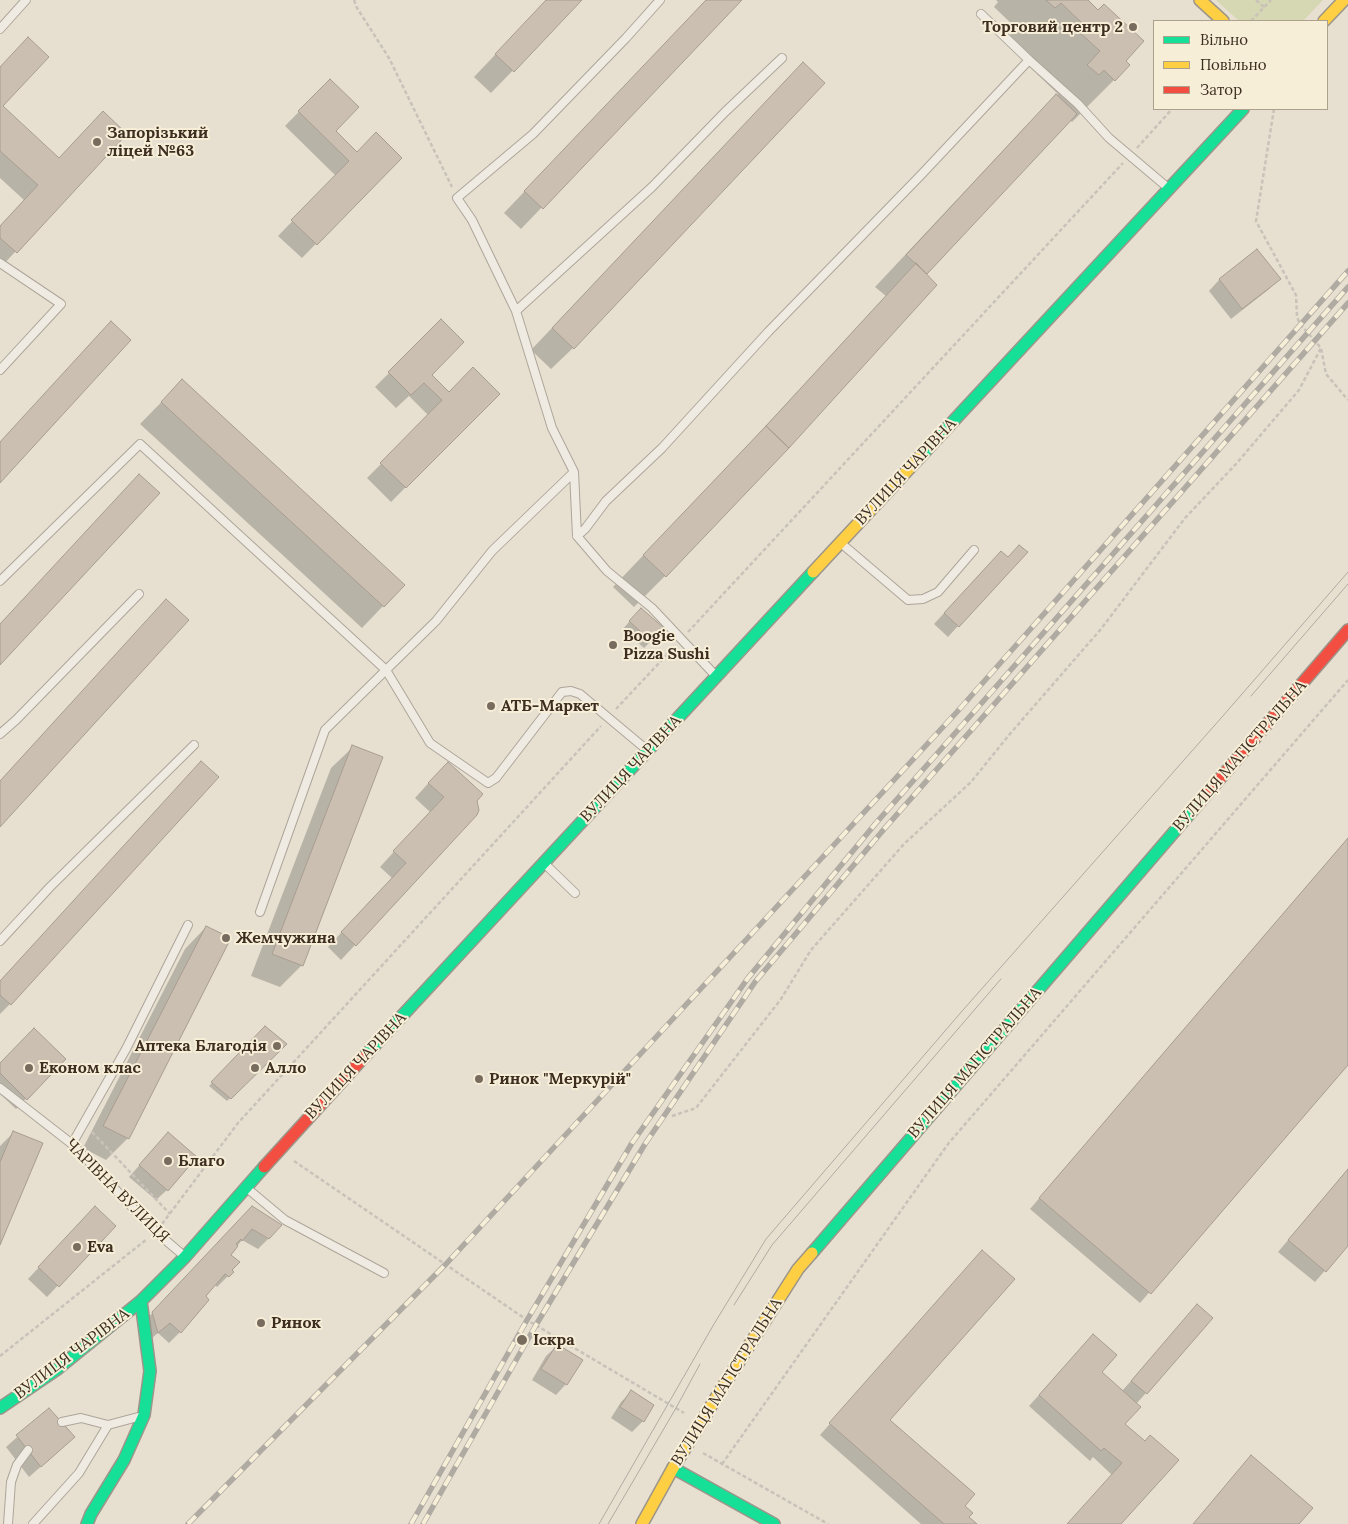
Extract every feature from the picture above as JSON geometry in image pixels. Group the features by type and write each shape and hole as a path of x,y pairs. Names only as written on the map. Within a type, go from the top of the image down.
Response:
{"main road":[{"path":"1200,0 1222,20"},
{"path":"1325,20 1344,0"},
{"name":"ВУЛИЦЯ ЧАРІВНА","path":"0,1408 56,1370 141,1302 186,1257 279,1150 1242,110"},
{"name":"ВУЛИЦЯ МАГІСТРАЛЬНА","path":"642,1524 687,1444 798,1269 1348,630"},
{"path":"87,1524 91,1514 124,1460 144,1415 150,1371 141,1302"},
{"path":"673,1468 774,1524"}],"lane":[{"path":"0,29 26,0"},
{"path":"660,0 533,134 457,198 472,220 516,311 552,428 574,472 577,536 607,571 652,608 716,677"},
{"path":"981,14 1078,104 1109,138 1169,188"},
{"path":"516,311 652,187 725,112 782,58"},
{"path":"577,536 585,529 606,500 662,448 768,332 920,176 1029,60"},
{"path":"0,263 61,304 0,370"},
{"path":"0,581 140,444 386,670 430,743 488,782 496,778 562,692 571,691 580,694 648,752"},
{"path":"260,912 325,730 436,621 492,551 574,472"},
{"path":"840,543 908,600 923,599 938,592 974,550"},
{"path":"0,734 139,594"},
{"path":"0,942 50,887 194,745"},
{"path":"544,863 575,893"},
{"path":"72,1144 126,1049 188,925"},
{"name":"ЧАРІВНА ВУЛИЦЯ","path":"0,1088 72,1144 156,1232 186,1257"},
{"path":"246,1187 285,1220 384,1273"},
{"path":"62,1422 81,1418 108,1425 144,1415"},
{"path":"33,1524 79,1473 108,1425"},
{"path":"8,1524 11,1482 16,1464 28,1450"}],"path":[{"path":"354,0 357,8 389,58 457,198"},
{"path":"1256,0 1264,7"},
{"path":"1252,20 1271,0"},
{"path":"0,1356 156,1232 238,1123 608,718 1171,110"},
{"path":"1274,110 1256,221 1296,295 1300,324 1320,348 1326,374 1348,400"},
{"path":"672,1116 696,1108 781,999 811,950 904,844 971,782 1008,735 1101,629 1185,518 1236,464 1299,390 1320,348"},
{"path":"722,1464 948,1144 1348,680"},
{"path":"84,1124 170,1214"},
{"path":"279,1150 527,1320 701,1422"},
{"path":"687,1444 828,1524"}],"green space":[{"path":"1216,0 1323,0 1304,20 1238,20"}],"building":[{"path":"546,0 582,0 514,72 495,54"},
{"path":"706,0 742,0 543,209 524,191"},
{"path":"1046,0 1088,0 1098,10 1104,4 1144,41 1126,61 1130,65 1115,81 1104,70 1099,75 1087,65 1100,51 1078,31 1084,25 1061,3 1055,8"},
{"name":"Запорізький ліцей №63","path":"28,37 49,57 3,106 59,158 103,111 127,134 17,253 0,238 0,226 38,185 0,151 0,67"},
{"path":"803,62 825,83 574,349 552,328"},
{"path":"330,79 359,107 336,131 357,152 376,132 402,158 317,245 291,220 349,161 298,111"},
{"path":"1056,94 1077,114 927,274 906,255"},
{"path":"1257,249 1281,279 1242,309 1219,279"},
{"path":"916,263 937,285 789,448 766,426"},
{"path":"441,319 464,342 432,375 449,392 473,367 500,394 406,488 380,463 442,400 424,383 411,395 388,372"},
{"path":"111,321 131,340 0,483 0,442"},
{"path":"182,379 405,585 384,607 161,402"},
{"path":"766,426 789,448 666,577 643,555"},
{"path":"139,474 160,493 0,665 0,624"},
{"path":"1019,545 1028,552 959,627 944,613 1001,551 1008,557"},
{"path":"166,599 189,620 0,827 0,781"},
{"path":"641,608 664,628 652,642 629,621"},
{"path":"352,745 383,757 303,966 272,954"},
{"path":"201,761 219,777 11,1005 0,995 0,981"},
{"path":"448,762 483,794 477,801 479,810 477,815 356,946 341,932 406,863 393,851 444,797 428,783"},
{"path":"1348,838 1348,1065 1151,1294 1039,1198"},
{"path":"206,926 231,938 129,1139 103,1126"},
{"path":"265,1026 287,1044 231,1099 211,1082"},
{"name":"Економ клас","path":"34,1028 66,1059 27,1100 0,1073 0,1063"},
{"path":"13,1131 43,1143 0,1245 0,1162"},
{"name":"Благо","path":"168,1132 197,1157 168,1191 139,1165"},
{"path":"1348,1169 1348,1246 1326,1272 1288,1240"},
{"name":"Eva","path":"95,1206 116,1226 59,1287 38,1267"},
{"path":"252,1206 282,1225 269,1239 252,1229 242,1241 241,1239 236,1244 238,1246 231,1255 240,1262 232,1270 234,1272 229,1277 225,1274 206,1296 209,1300 181,1333 170,1323 158,1333 152,1312"},
{"path":"982,1250 1015,1279 890,1420 975,1494 965,1506 973,1513 969,1517 977,1524 944,1524 829,1423"},
{"path":"1197,1304 1213,1318 1147,1394 1131,1381"},
{"path":"1093,1334 1117,1355 1102,1372 1141,1407 1125,1424 1145,1441 1150,1435 1179,1460 1121,1524 1067,1524 1122,1463 1104,1448 1101,1451 1039,1395"},
{"path":"557,1344 583,1360 567,1385 541,1369"},
{"path":"631,1390 654,1405 644,1422 620,1407"},
{"path":"49,1408 75,1437 41,1467 16,1435"},
{"path":"1251,1455 1313,1508 1299,1524 1193,1524"}],"tram line":[{"path":"599,1524 714,1324 766,1239 963,1010 1348,572"},
{"path":"1251,696 1348,584"},
{"path":"734,1305 772,1245 1001,979"},
{"path":"608,1524 700,1364"}],"railway":[{"path":"188,1524 446,1264 956,713 1348,271"},
{"path":"411,1524 527,1320 632,1143 748,978 876,823 1348,287"},
{"path":"423,1524 536,1325 645,1144 755,982 885,828 1348,303"}],"traffic: fast":[{"path":"920,457 1242,110"},
{"path":"364,1057 813,572"},
{"path":"812,1253 1205,796"},
{"path":"0,1408 56,1370 141,1301 185,1257 264,1167"},
{"path":"87,1524 91,1514 124,1460 144,1415 150,1371 141,1301"},
{"path":"673,1468 774,1524"}],"traffic: slow":[{"path":"1200,0 1222,20"},
{"path":"1325,20 1344,0"},
{"path":"813,572 920,457"},
{"path":"642,1524 673,1468 724,1385 798,1269 812,1253"}],"traffic: jam":[{"path":"1205,796 1348,630"},
{"path":"264,1167 364,1057"}],"place":[{"name":"Торговий центр 2","path":"1133,27"},
{"name":"Запорізький ліцей №63","path":"97,142"},
{"name":"Boogie Pizza Sushi","path":"613,645"},
{"name":"АТБ-Маркет","path":"491,706"},
{"name":"Жемчужина","path":"226,938"},
{"name":"Аптека Благодія","path":"277,1046"},
{"name":"Економ клас","path":"29,1068"},
{"name":"Алло","path":"255,1068"},
{"name":"Ринок \"Меркурій\"","path":"479,1079"},
{"name":"Благо","path":"168,1161"},
{"name":"Eva","path":"77,1247"},
{"name":"Ринок","path":"261,1323"},
{"name":"Іскра","path":"522,1340"}]}
